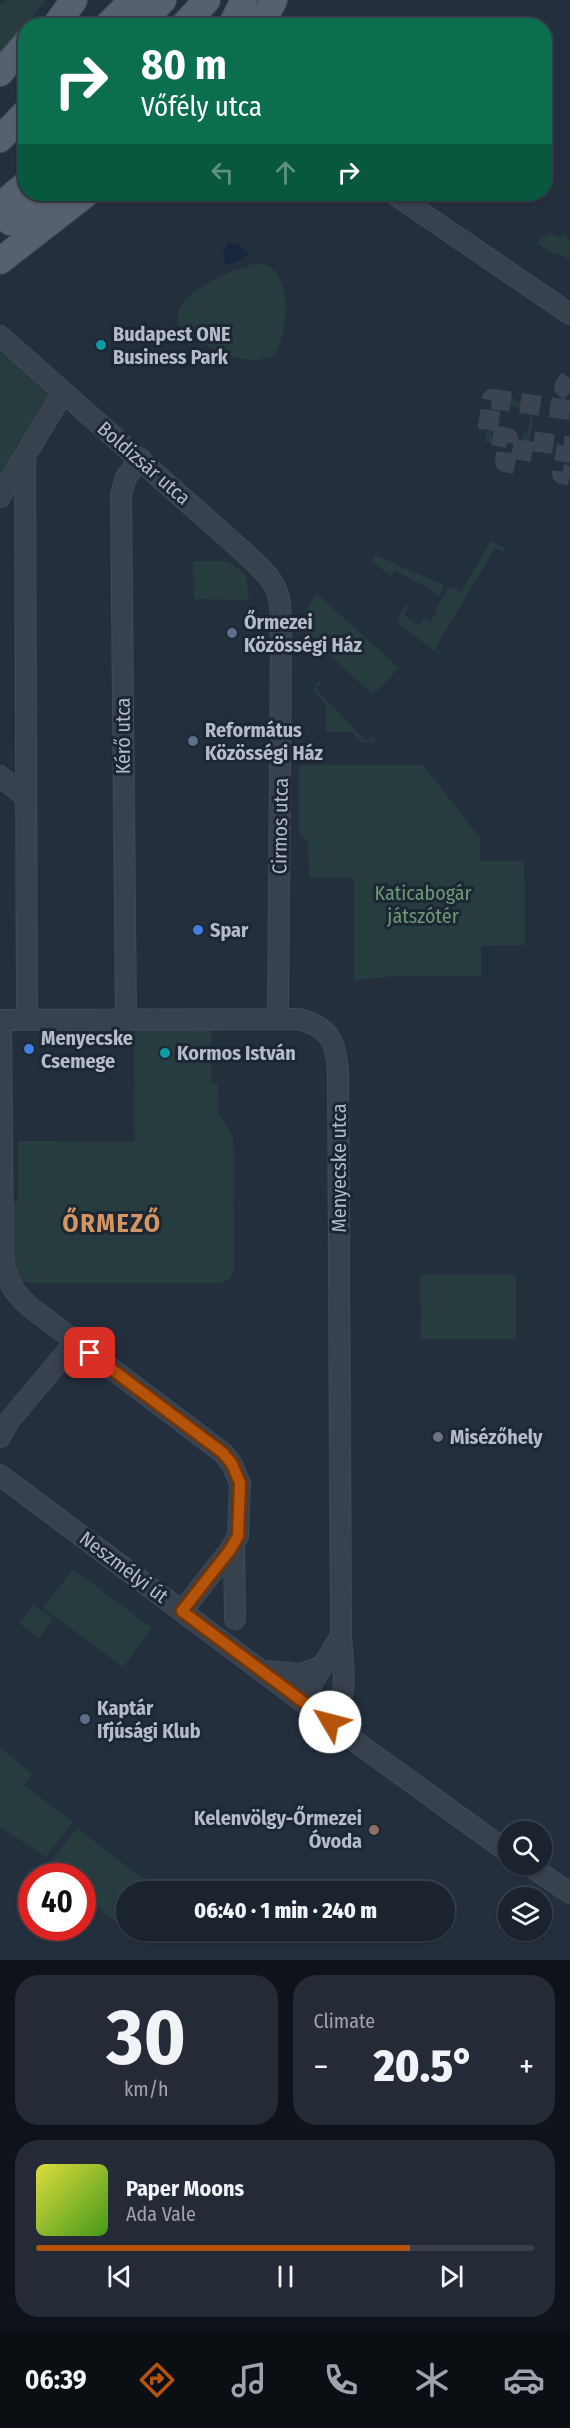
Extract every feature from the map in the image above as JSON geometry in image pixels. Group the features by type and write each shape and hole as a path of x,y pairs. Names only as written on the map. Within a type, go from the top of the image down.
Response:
{"main road":[{"path":"45,18 57,0"},
{"path":"61,18 74,0"},
{"path":"115,18 133,0"},
{"path":"146,18 163,0"},
{"path":"190,18 207,0"},
{"path":"248,18 274,0"},
{"path":"0,73 18,52"},
{"path":"0,93 18,72"},
{"path":"0,139 18,120"},
{"path":"0,148 18,134"},
{"path":"0,186 18,172"},
{"path":"5,214 18,195"},
{"path":"5,214 31,201"},
{"path":"0,261 77,201"}],"street":[{"path":"404,201 570,314"},
{"name":"Boldizsár utca","path":"0,336 269,575 279,596"},
{"path":"0,497 63,393"},
{"path":"25,459 27,1020"},
{"name":"Kérő utca","path":"126,1019 121,495 126,477 141,459"},
{"name":"Cirmos utca","path":"278,1019 279,596"},
{"path":"0,776 26,797"},
{"name":"Menyecske utca","path":"1,1020 299,1019 320,1027 328,1034 336,1054 340,1216 341,1636 344,1694 342,1703 330,1722"},
{"path":"1,1020 3,1256 6,1274 15,1293 30,1307 214,1446 232,1464 240,1483 240,1526 234,1545 235,1619"},
{"path":"0,1437 9,1420 75,1342"},
{"name":"Neszmélyi út","path":"4,1485 182,1611 498,1845"},
{"path":"182,1611 234,1545"},
{"path":"301,1701 341,1636"},
{"path":"260,1670 301,1674 321,1667"},
{"path":"543,1875 570,1893"}],"green space":[{"path":"7,0 46,0 32,18 18,18 18,36 0,59 0,4"},
{"path":"550,233 560,237 562,233 570,239 569,260 558,253 556,256 537,243 543,235 546,237"},
{"path":"257,263 269,267 278,275 283,287 285,317 283,332 274,355 263,359 239,358 214,349 182,331 178,318 181,307 190,296 217,278"},
{"path":"0,352 54,399 0,489"},
{"path":"498,387 531,411 533,419 528,447 498,441 497,443 485,442 487,432 492,428 491,439 521,444 523,433 528,433 531,413 527,409 496,404 494,415 491,412 492,398"},
{"path":"491,541 504,547 505,552 495,548 435,648 444,654 439,654 401,626 398,618 400,613 405,606 409,606 404,615 418,626 425,617 430,621 438,611 436,609 449,587 461,592"},
{"path":"375,555 444,585 439,597 427,587 395,571 391,576 371,561"},
{"path":"193,561 228,561 246,575 249,600 194,599"},
{"path":"316,593 399,668 373,695 306,633 301,620"},
{"path":"320,680 322,682 317,690 366,741 374,736 375,741 362,743 352,732 326,732 326,704 315,693 316,683"},
{"name":"Katicabogár játszótér","path":"299,765 423,765 480,838 480,861 524,861 525,945 481,946 481,976 397,976 354,980 354,878 309,878 308,843 299,833"},
{"path":"134,1029 211,1029 211,1083 218,1083 217,1111 233,1137 234,1271 229,1279 221,1283 19,1283 13,1281 7,1203 18,1201 18,1141 135,1142"},
{"path":"420,1275 516,1275 516,1339 421,1339"},
{"path":"73,1569 152,1628 123,1667 43,1608"},
{"path":"33,1604 53,1619 39,1638 19,1623"},
{"path":"0,1747 32,1774 24,1785 73,1822 46,1857 0,1827"},
{"path":"77,1828 146,1881 116,1881 116,1922 96,1906 96,1863 50,1863"}],"water":[{"path":"228,242 238,245 247,251 248,255 234,263 225,264 223,255"}],"tunnel":[{"path":"570,378 564,387 570,392"},
{"path":"570,410 492,399 487,434 508,438 505,462 520,465 524,440 567,446 562,474 570,476"}],"place":[{"name":"Budapest ONE Business Park","path":"101,345"},
{"name":"Őrmezei Közösségi Ház","path":"232,633"},
{"name":"Református Közösségi Ház","path":"193,741"},
{"name":"Spar","path":"198,930"},
{"name":"Menyecske Csemege","path":"29,1049"},
{"name":"Kormos István","path":"165,1053"},
{"name":"Misézőhely","path":"438,1437"},
{"name":"Kaptár Ifjúsági Klub","path":"85,1719"},
{"name":"Kelenvölgy-Őrmezei Óvoda","path":"374,1830"}],"district":[{"name":"ŐRMEZŐ","path":"112,1223"}],"route":[{"path":"90,1353 223,1453 232,1464 240,1483 240,1524 234,1545 182,1611 330,1722"}]}
